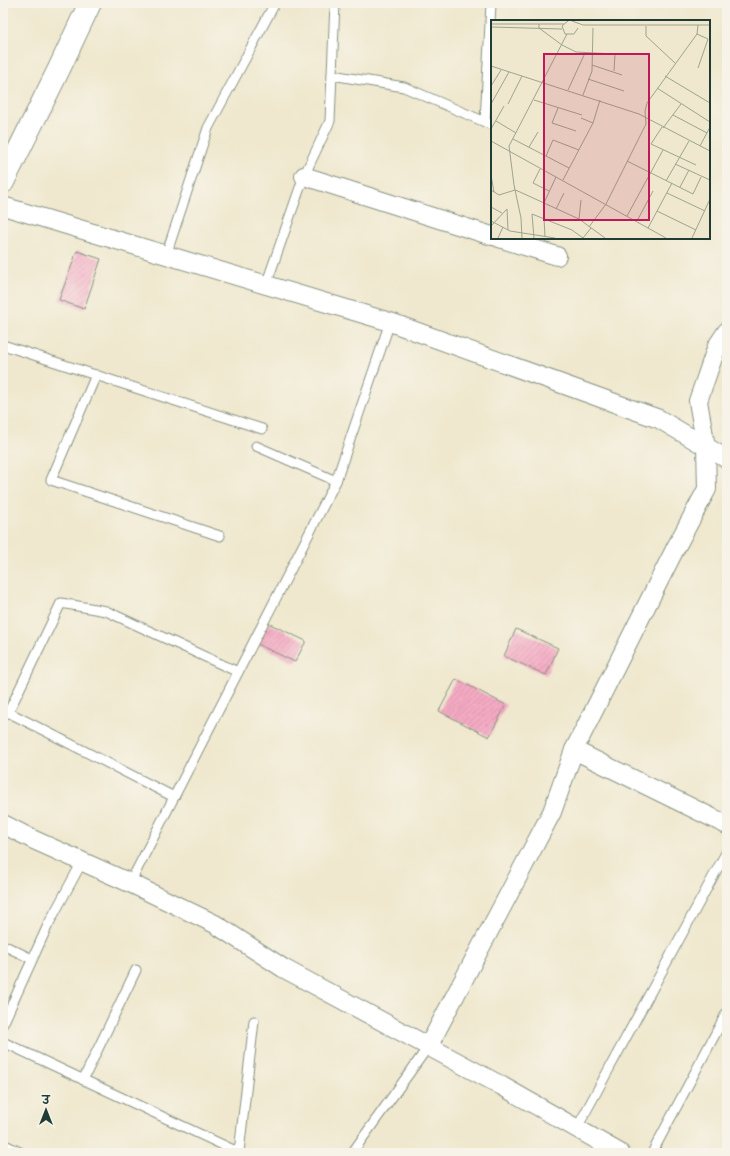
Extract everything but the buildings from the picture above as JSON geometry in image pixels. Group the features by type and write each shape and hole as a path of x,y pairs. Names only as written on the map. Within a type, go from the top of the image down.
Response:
{"street":[{"path":"3,182 60,69 90,3"},
{"path":"304,176 491,236"},
{"path":"3,206 390,322 659,419 727,459"},
{"path":"502,239 557,256"},
{"path":"428,1047 552,812 574,750 675,549 707,489 706,447 698,401 717,346 727,330"},
{"path":"574,750 727,825"},
{"path":"3,824 214,924 283,968 502,1086 620,1153"}],"lane":[{"path":"166,255 208,128 275,3"},
{"path":"266,285 304,176 330,121 335,3"},
{"path":"332,75 404,86 489,123 491,3"},
{"path":"130,883 336,481 390,322"},
{"path":"3,345 262,429"},
{"path":"96,374 51,480 220,536"},
{"path":"256,446 336,481"},
{"path":"174,798 6,711 61,603 106,611 238,672"},
{"path":"577,1128 727,851"},
{"path":"3,1024 48,925 82,862"},
{"path":"3,945 32,959"},
{"path":"83,1080 136,970"},
{"path":"652,1153 727,1012"},
{"path":"3,1042 240,1153 254,1021"},
{"path":"352,1153 428,1047"},
{"path":"3,1144 22,1153"}]}
